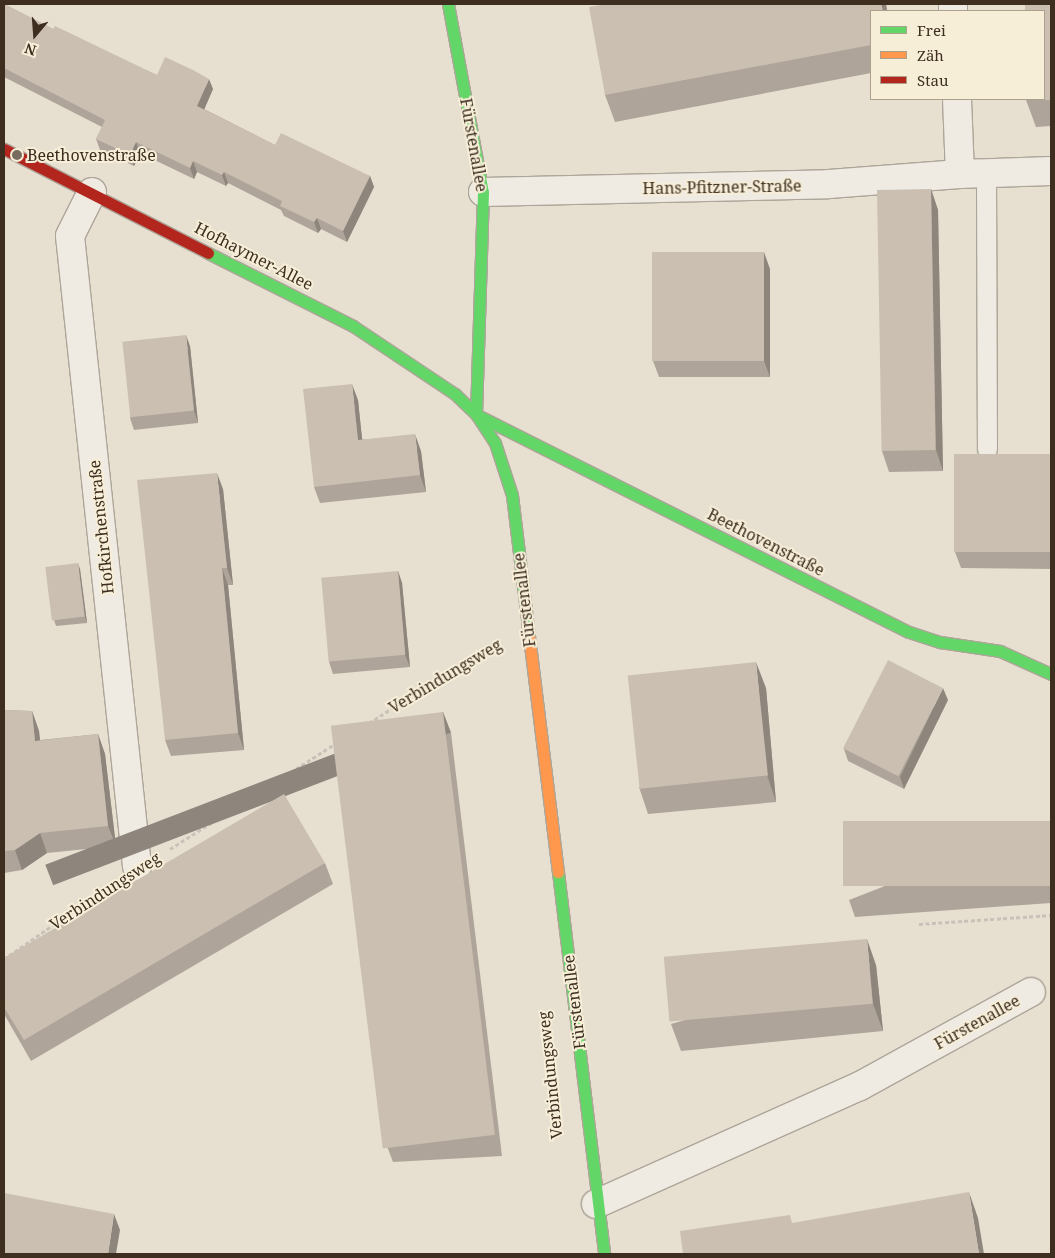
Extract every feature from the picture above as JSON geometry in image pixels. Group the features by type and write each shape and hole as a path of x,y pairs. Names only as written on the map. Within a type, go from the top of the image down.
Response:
{"street":[{"name":"Fürstenallee","path":"448,4 483,192 476,414 495,443 512,495 596,1204 604,1254"},
{"path":"956,100 973,174"},
{"name":"Hofhaymer-Allee","path":"4,149 353,326 425,371 476,414"},
{"name":"Hans-Pfitzner-Straße","path":"483,192 829,184 973,174 1051,171"},
{"name":"Hofkirchenstraße","path":"92,192 70,236 137,866"},
{"name":"Beethovenstraße","path":"476,414 909,632 940,642 1000,651 1051,674"},
{"name":"Fürstenallee","path":"596,1204 860,1086 1032,992"}],"lane":[{"path":"973,174 987,449"}],"path":[{"name":"Verbindungsweg","path":"353,732 504,636"},
{"name":"Verbindungsweg","path":"4,959 137,866 177,845 345,738"},
{"path":"919,924 1051,915"}],"building":[{"path":"4,4 53,29 55,26 157,75 165,57 193,70 209,79 197,106 275,145 281,133 370,176 343,231 317,218 314,222 280,206 282,201 224,172 222,175 193,161 190,168 136,142 130,155 96,139 105,120 4,68"},
{"path":"607,4 881,4 883,10 870,10 870,45 605,95 589,7"},
{"path":"1025,4 1051,4 1051,100 1045,100 1045,10 1025,10"},
{"path":"931,189 936,450 882,451 877,190"},
{"path":"652,252 764,252 764,361 652,361"},
{"path":"186,335 194,411 130,417 122,342"},
{"path":"352,384 358,440 415,434 420,475 314,487 303,389"},
{"path":"954,454 1051,454 1051,552 954,552"},
{"path":"217,473 227,568 222,568 238,733 165,740 137,480"},
{"path":"78,563 85,617 52,621 45,567"},
{"path":"398,571 405,655 329,661 321,578"},
{"path":"888,660 943,688 898,776 843,748"},
{"path":"756,662 768,775 640,789 628,675"},
{"path":"4,710 32,711 35,741 98,734 108,826 40,833 15,850 4,851"},
{"path":"443,712 495,1135 383,1149 331,726"},
{"path":"284,794 325,863 24,1040 4,1007 4,958"},
{"path":"843,821 1051,821 1051,886 843,886"},
{"path":"867,939 873,1004 669,1022 664,957"},
{"path":"969,1192 979,1254 683,1254 680,1231 790,1215 792,1223"},
{"path":"4,1193 114,1214 108,1254 4,1254"}],"traffic: fast":[{"path":"448,4 483,192 476,414"},
{"path":"208,253 353,326 455,394 476,414 495,443 512,495 528,628"},
{"path":"477,415 909,632 940,642 1000,651 1051,674"},
{"path":"558,872 604,1254"}],"traffic: slow":[{"path":"528,628 558,872"}],"traffic: jam":[{"path":"4,149 208,253"}],"place":[{"name":"Beethovenstraße","path":"17,155"}]}
